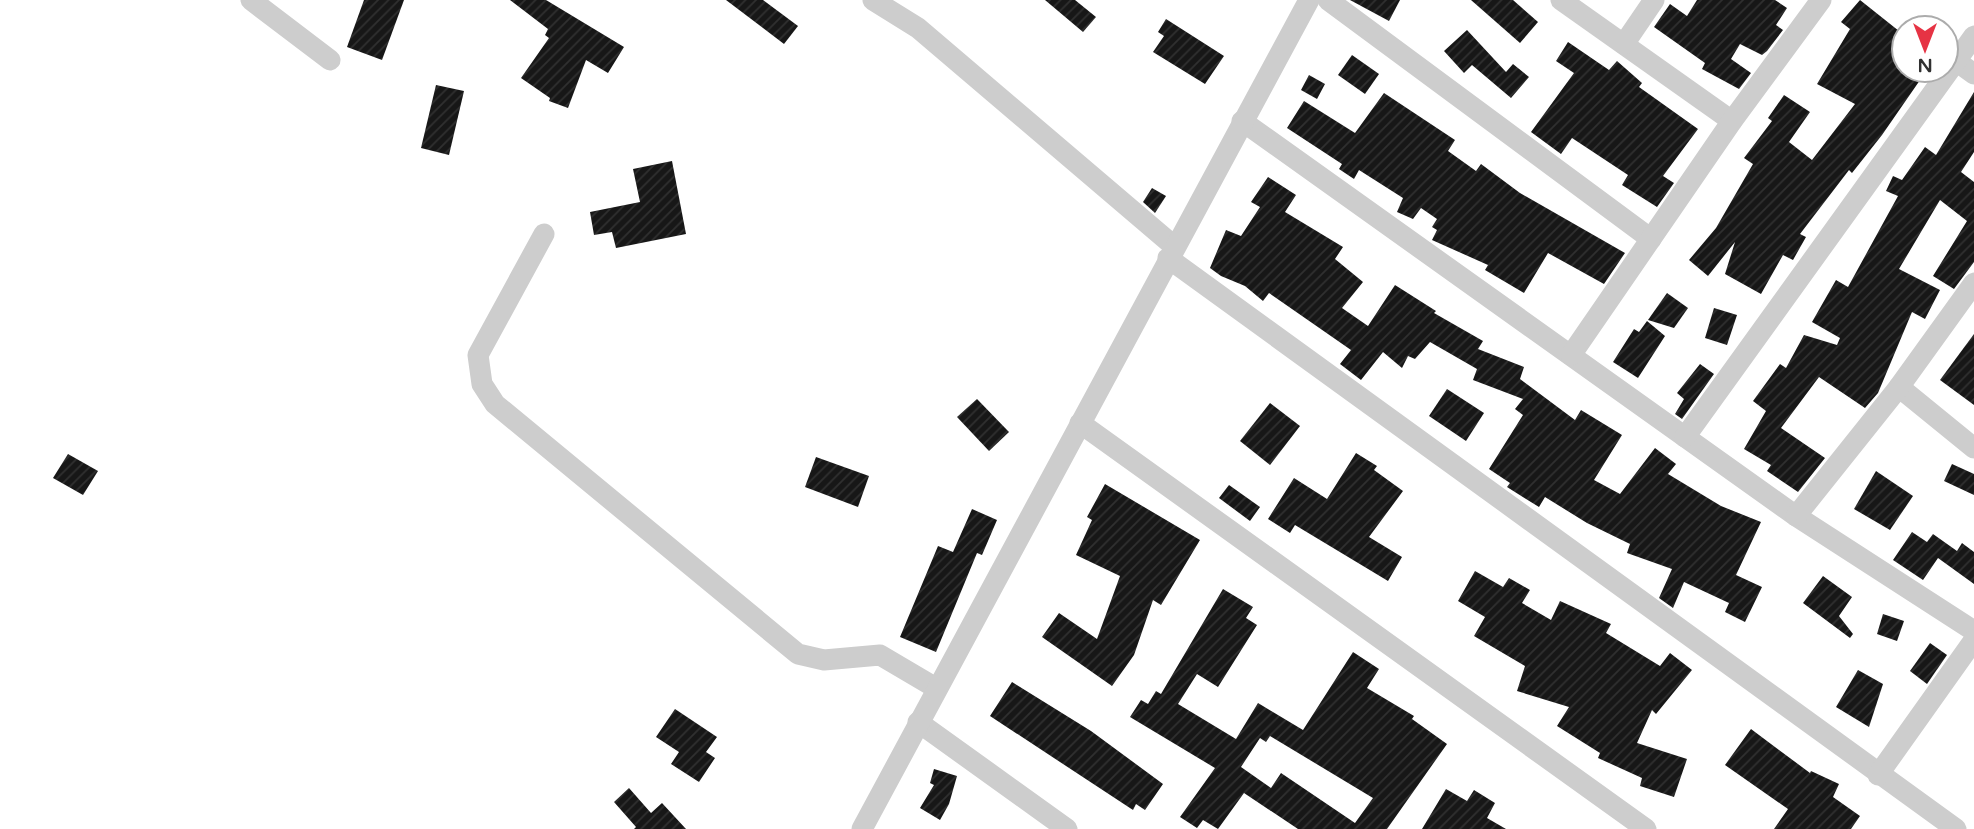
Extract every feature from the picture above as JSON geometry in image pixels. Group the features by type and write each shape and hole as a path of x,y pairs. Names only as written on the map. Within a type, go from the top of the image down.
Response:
{"street":[{"path":"251,0 330,60"},
{"path":"873,0 918,28 1171,253 1951,828"},
{"path":"862,829 1309,0"},
{"path":"1328,0 1651,239"},
{"path":"1561,0 1732,121"},
{"path":"1624,44 1654,0"},
{"path":"1571,355 1732,121 1821,0"},
{"path":"1960,55 1974,36"},
{"path":"1685,437 1939,84"},
{"path":"1242,121 1796,516 1974,631"},
{"path":"544,234 478,355 482,384 495,404 798,654 824,660 880,655 936,688"},
{"path":"1796,516 1899,387 1974,283"},
{"path":"1899,387 1974,448"},
{"path":"1080,423 1646,829"},
{"path":"1878,775 1974,639"},
{"path":"918,722 1067,829"}],"building":[{"path":"364,0 404,0 382,60 347,47"},
{"path":"510,0 546,0 624,47 608,73 586,60 568,108 549,101 550,98 521,78 549,38 545,35 548,29"},
{"path":"726,0 763,0 798,26 784,44"},
{"path":"1045,0 1075,0 1096,17 1083,32"},
{"path":"1350,0 1400,0 1389,21"},
{"path":"1471,0 1513,0 1538,22 1520,43"},
{"path":"1697,0 1775,0 1787,8 1776,25 1783,30 1767,51 1762,55 1740,44 1731,59 1751,73 1739,89 1702,69 1705,63 1654,27 1670,4 1687,16"},
{"path":"1860,0 1890,24 1890,84 1917,84 1882,135 1852,173 1849,170 1800,234 1806,237 1793,260 1783,255 1761,294 1725,274 1735,242 1708,276 1689,260 1716,228 1753,164 1744,158 1772,121 1768,118 1784,95 1810,112 1789,142 1812,160 1855,104 1817,84 1850,29 1841,22"},
{"path":"1166,19 1224,56 1205,84 1153,52 1164,36 1158,32"},
{"path":"1467,30 1506,72 1513,64 1529,77 1511,98 1472,65 1464,73 1444,51"},
{"path":"1568,42 1609,70 1617,61 1642,83 1639,87 1698,129 1663,176 1674,183 1657,207 1622,185 1628,175 1572,138 1561,154 1531,132 1574,73 1556,61"},
{"path":"1352,55 1379,74 1365,94 1338,75"},
{"path":"1309,75 1325,84 1317,99 1301,90"},
{"path":"436,85 464,91 449,155 421,148"},
{"path":"1974,92 1974,152 1961,172 1974,182 1974,262 1954,289 1933,276 1967,221 1940,200 1899,269 1940,290 1925,319 1912,312 1878,393 1865,408 1819,377 1781,428 1825,458 1798,492 1767,471 1771,465 1744,449 1766,411 1753,401 1780,364 1786,368 1804,335 1837,345 1840,338 1812,322 1836,280 1848,287 1898,196 1886,191 1893,176 1902,180 1925,147 1936,155"},
{"path":"1384,93 1455,140 1448,151 1476,171 1481,164 1520,193 1625,253 1604,284 1548,253 1524,293 1485,270 1488,265 1432,240 1437,230 1432,227 1437,219 1421,208 1413,219 1397,212 1403,198 1359,170 1354,179 1339,169 1342,164 1287,128 1304,101 1355,133"},
{"path":"672,161 686,234 616,248 612,232 594,235 590,212 640,202 633,169"},
{"path":"1268,177 1296,195 1285,212 1343,247 1335,259 1363,282 1342,308 1368,326 1395,285 1436,311 1434,313 1483,341 1478,349 1524,367 1520,379 1575,420 1581,410 1622,435 1594,480 1620,494 1655,448 1676,464 1668,474 1721,506 1761,522 1736,575 1762,587 1745,622 1725,612 1729,603 1684,582 1673,608 1659,598 1672,569 1627,553 1630,544 1587,523 1545,497 1539,507 1507,487 1510,483 1489,469 1523,415 1515,409 1523,399 1473,380 1477,369 1430,342 1415,359 1408,356 1402,368 1383,352 1361,380 1340,364 1351,350 1269,293 1263,301 1245,286 1210,268 1226,230 1241,236 1260,207 1251,202"},
{"path":"1152,188 1166,196 1155,213 1143,202"},
{"path":"1667,293 1688,308 1674,328 1648,320"},
{"path":"1714,308 1737,315 1727,345 1705,338"},
{"path":"1647,321 1665,336 1638,378 1613,362 1634,329 1639,332"},
{"path":"1974,334 1974,405 1940,380"},
{"path":"1700,364 1714,374 1682,419 1675,414 1684,399 1677,393"},
{"path":"1447,389 1484,413 1466,441 1429,416"},
{"path":"977,399 1009,432 989,451 957,417"},
{"path":"1270,403 1300,426 1270,465 1240,441"},
{"path":"1356,453 1377,466 1374,470 1403,491 1369,537 1402,557 1388,581 1295,525 1290,533 1268,519 1294,478 1327,499"},
{"path":"68,454 98,471 83,495 53,478"},
{"path":"816,457 869,476 858,507 805,487"},
{"path":"1952,464 1974,474 1974,495 1944,481"},
{"path":"1876,471 1913,496 1890,530 1854,509"},
{"path":"1105,484 1200,540 1161,605 1153,600 1134,655 1112,686 1042,637 1059,613 1097,639 1120,576 1076,555 1092,520 1087,517"},
{"path":"1229,485 1260,507 1250,521 1219,498"},
{"path":"972,509 997,520 982,555 977,553 936,652 900,637 938,546 953,552"},
{"path":"1912,532 1927,542 1933,534 1957,551 1962,543 1974,552 1974,584 1938,558 1923,580 1893,560"},
{"path":"1475,571 1503,587 1509,578 1530,590 1522,603 1551,620 1560,601 1611,624 1606,633 1660,666 1670,653 1692,670 1656,714 1652,710 1637,743 1687,759 1674,797 1640,786 1642,778 1598,758 1600,753 1557,726 1569,707 1517,691 1525,666 1474,636 1485,617 1458,601"},
{"path":"1823,576 1852,597 1839,616 1853,634 1850,638 1803,603"},
{"path":"1223,589 1253,607 1246,618 1257,625 1218,687 1197,674 1178,704 1236,739 1258,703 1303,730 1353,652 1379,669 1367,688 1414,716 1412,719 1447,744 1387,829 1298,829 1244,793 1218,829 1203,820 1197,828 1180,817 1215,768 1130,717 1141,700 1148,704 1156,691 1161,694","holes":["1270,736 1373,798 1355,823 1281,773 1271,788 1241,767 1260,738 1266,742"]},
{"path":"1883,614 1904,621 1897,641 1877,634"},
{"path":"1930,643 1947,655 1927,684 1910,671"},
{"path":"1858,670 1883,684 1869,727 1836,707"},
{"path":"1012,682 1091,731 1163,784 1145,810 1136,804 1133,810 990,716"},
{"path":"675,709 717,737 706,752 715,758 699,782 671,764 679,752 656,737"},
{"path":"1751,729 1810,773 1811,771 1839,784 1833,797 1860,816 1851,829 1774,829 1788,809 1725,765"},
{"path":"934,769 957,776 949,804 940,820 920,808 934,785 930,783"},
{"path":"629,788 651,813 662,803 686,829 634,829 636,827 614,802"},
{"path":"1446,789 1467,801 1474,790 1495,803 1487,818 1506,829 1422,829"}]}
